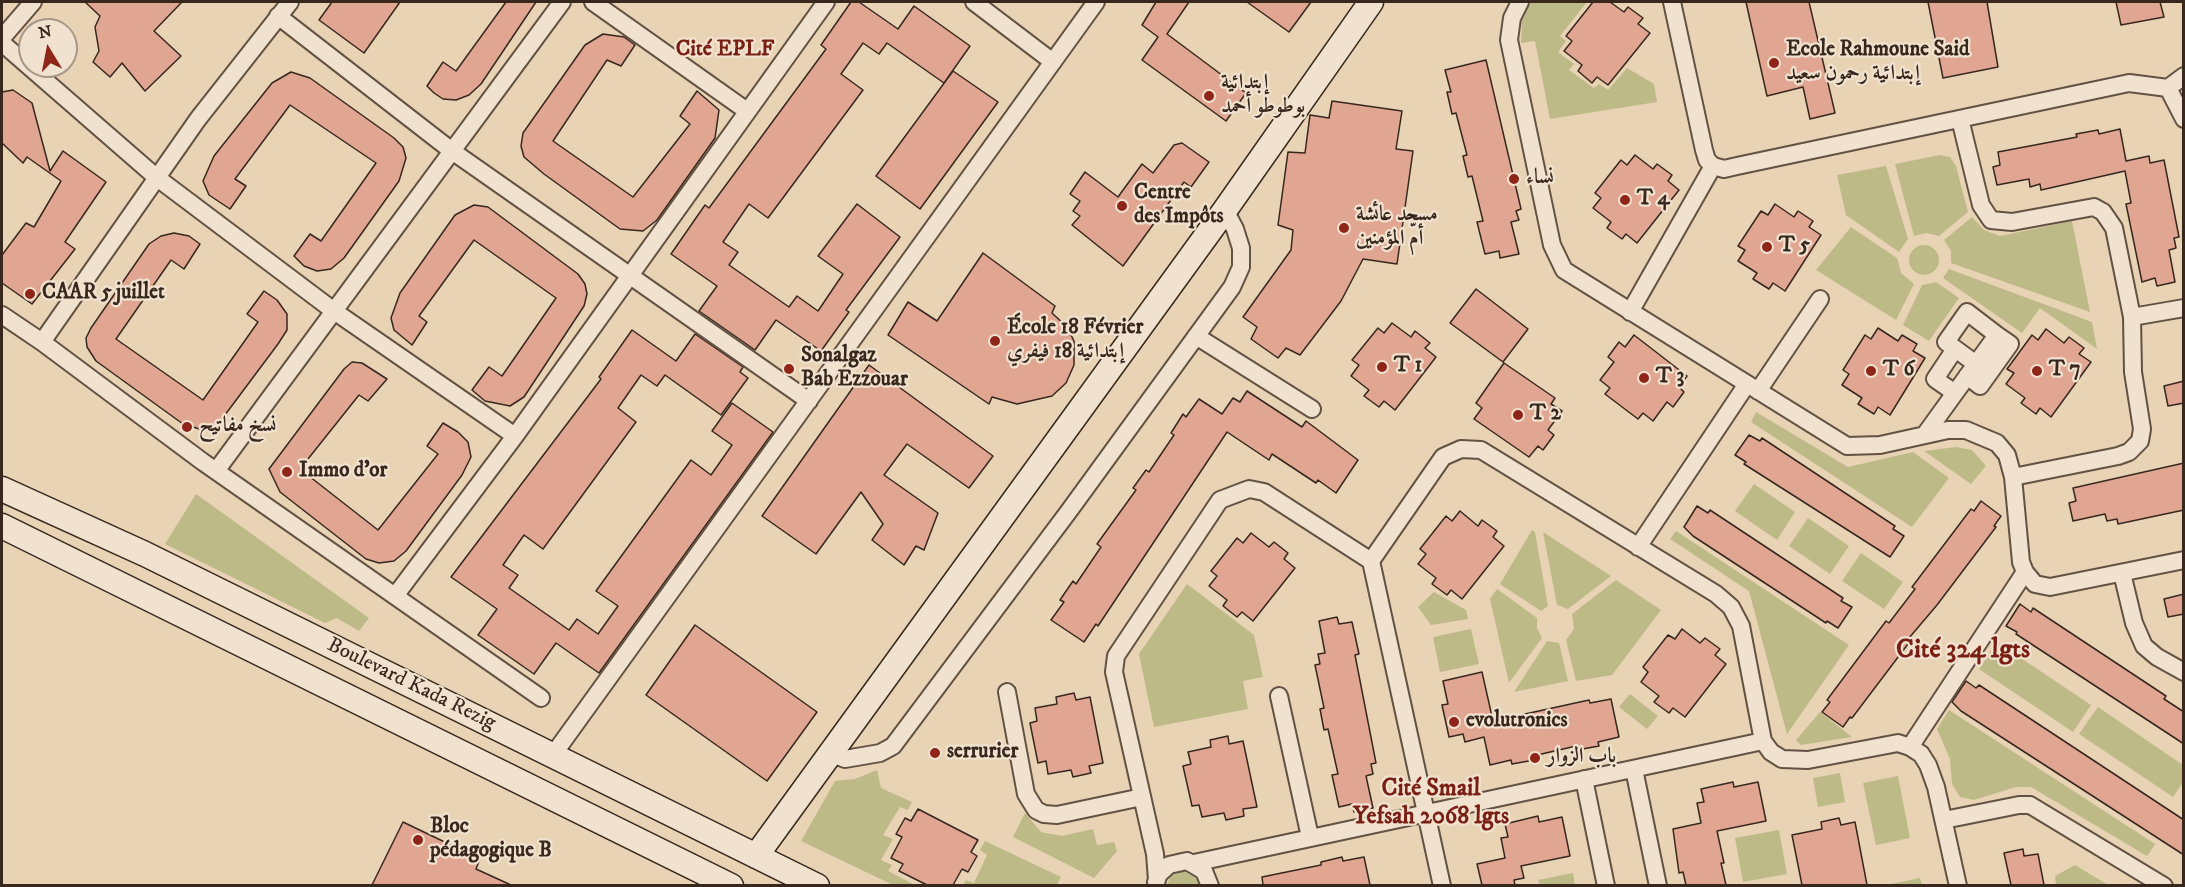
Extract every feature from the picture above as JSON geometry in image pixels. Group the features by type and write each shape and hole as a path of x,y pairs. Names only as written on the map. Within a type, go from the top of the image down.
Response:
{"main road":[{"path":"756,856 1225,210 1371,2"},
{"name":"Boulevard Kada Rezig","path":"2,489 146,554 817,885"},
{"name":"Boulevard Kada Rezig","path":"2,525 731,885"}],"street":[{"path":"2,38 33,2"},
{"path":"42,342 156,177 290,2"},
{"path":"216,471 562,2"},
{"path":"593,2 747,111"},
{"path":"395,596 515,436 826,2"},
{"path":"974,2 1053,62"},
{"path":"553,755 1096,2"},
{"path":"1520,2 1512,18 1509,40 1552,245 1564,270 1847,446 1880,445 1926,433 1966,430 1983,435 1996,443 2007,455 2013,477 2019,554 2025,572 2035,584 2050,586 2184,560"},
{"path":"1672,2 1707,160 1713,166 1724,169 2129,82 2168,88 2184,95"},
{"path":"278,16 452,151 809,401"},
{"path":"2,43 156,177 334,311 515,436"},
{"path":"2168,88 2184,76"},
{"path":"2168,88 2184,119"},
{"path":"1960,119 1981,205 1991,220 2012,222 2094,207 2103,212 2114,228 2132,317 2133,372 2142,429 2140,441 2129,452 2118,456 2013,477"},
{"path":"1630,312 1713,166"},
{"path":"830,753 845,759 880,753 893,746 1232,287 1241,267 1240,248 1235,229 1225,210"},
{"path":"1638,547 1820,299"},
{"path":"2132,317 2184,308"},
{"path":"1926,433 1997,334 1967,312 1946,342 1955,349 1971,370"},
{"path":"2,315 216,471 541,698"},
{"path":"1196,336 1312,409"},
{"path":"1955,349 1935,379 1955,393"},
{"path":"1371,561 1443,456 1461,448 1481,450 1716,594 1731,607 1741,626 1763,741 1782,759 1794,761 1898,743 1921,754 1928,765 1944,820 1958,885"},
{"path":"1156,883 1152,845 1114,672 1116,656 1220,500 1234,492 1249,489 1264,492 1371,561 1442,885"},
{"path":"1910,747 2025,572"},
{"path":"2122,573 2134,623 2144,646 2157,657 2184,672"},
{"path":"1007,692 1026,794 1036,810 1044,814 1057,814 1142,797"},
{"path":"1280,696 1310,837"},
{"path":"1152,845 1164,858 1175,862 1194,863 1763,741"},
{"path":"1634,769 1658,885"},
{"path":"1584,779 1606,885"},
{"path":"1944,820 2019,805 2030,805 2164,885"},
{"path":"1209,881 1213,866 1222,856"},
{"path":"1156,883 1163,869 1175,862"},
{"path":"1194,863 1209,881"}],"shaded area":[{"path":"1531,2 1587,2 1560,36 1566,41 1558,52 1574,64 1569,70 1594,88 1599,84 1608,90 1627,68 1654,84 1657,102 1550,119 1535,41 1521,43 1522,21"},
{"path":"1940,155 1950,157 1956,166 1968,212 1939,236 1926,233 1914,236 1895,164"},
{"path":"1886,166 1908,239 1899,252 1846,215 1837,175"},
{"path":"1972,217 1984,230 2000,236 2072,221 2090,312 1951,263 1951,251 1944,240"},
{"path":"1851,227 1897,258 1901,273 1914,284 1896,320 1816,270"},
{"path":"1924,245 1935,249 1939,260 1935,271 1924,275 1913,271 1909,260 1913,249"},
{"path":"1949,269 2092,322 2097,349 2040,308 2022,333 1943,278"},
{"path":"1936,282 1959,298 1929,341 1903,325 1922,285"},
{"path":"1756,412 1848,467 1913,452 1949,478 1912,527 1751,422"},
{"path":"1956,447 1972,450 1986,466 1971,484 1924,451"},
{"path":"1754,484 1795,512 1777,540 1735,511"},
{"path":"196,494 369,618 359,631 337,618 325,623 165,544"},
{"path":"1808,518 1849,546 1830,574 1789,546"},
{"path":"1532,530 1535,532 1548,606 1541,611 1500,584"},
{"path":"1676,531 1849,645 1787,734 1749,591 1670,539"},
{"path":"1543,532 1611,576 1568,609 1557,605"},
{"path":"1861,553 1903,582 1884,609 1842,581"},
{"path":"1616,580 1661,610 1612,675 1576,681 1566,640 1574,629 1572,614"},
{"path":"1187,584 1254,635 1263,677 1243,681 1248,709 1154,727 1139,654"},
{"path":"1497,589 1537,618 1537,628 1542,638 1509,683 1490,599"},
{"path":"1434,592 1466,610 1468,619 1431,625 1418,607"},
{"path":"1471,629 1479,664 1440,672 1433,637"},
{"path":"1547,641 1559,643 1568,681 1514,692"},
{"path":"1997,642 2091,705 2073,732 1979,669"},
{"path":"1630,694 1658,716 1647,729 1619,707"},
{"path":"2098,707 2183,765 2183,782 2173,797 2079,734"},
{"path":"1949,710 2155,844 2147,856 2031,787 2016,787 1974,800 1960,797 1952,784 1950,759 1937,729"},
{"path":"1820,712 1852,737 1801,745 1796,740"},
{"path":"877,770 881,788 912,802 908,810 900,807 883,835 893,839 881,860 892,865 888,871 915,885 893,885 801,841 835,781 855,779"},
{"path":"1840,773 1845,802 1818,807 1813,778"},
{"path":"1898,776 1910,838 1876,845 1863,783"},
{"path":"1025,813 1041,832 1062,836 1093,829 1097,845 1114,842 1117,851 1094,878 1013,837"},
{"path":"1779,830 1787,874 1743,882 1735,838"},
{"path":"985,841 1061,877 1057,885 963,885 966,880 974,883 987,855 980,850"},
{"path":"2075,865 2108,885 2056,885 2055,876"},
{"path":"1183,871 1195,876 1199,885 1166,886 1171,876"},
{"path":"1573,873 1575,885 1540,885 1538,880"},
{"path":"1920,878 1922,885 1886,885"}],"building":[{"path":"85,2 182,2 154,31 181,56 145,91 122,63 110,77 93,62 99,51 95,27 100,16"},
{"path":"332,2 400,2 364,53 319,20"},
{"path":"506,2 536,2 481,84 469,95 456,100 443,99 434,93 427,86 443,62 456,71"},
{"path":"851,2 859,2 898,29 914,6 970,46 944,83 887,43 879,54 863,43 841,74 863,90 768,218 749,204 723,242 738,252 729,265 789,307 797,296 818,311 843,274 818,256 857,204 900,237 846,310 849,312 821,351 776,320 755,350 699,311 717,286 671,254 705,205 709,208 826,49 821,45"},
{"path":"1156,2 1189,2 1167,34 1246,93 1226,121 1142,60 1158,37 1142,25"},
{"path":"1247,2 1311,2 1289,32"},
{"path":"1593,2 1610,2 1624,12 1628,7 1643,18 1638,24 1650,33 1608,85 1597,77 1592,83 1578,71 1582,65 1564,51 1572,41 1566,36"},
{"path":"1746,2 1809,2 1835,113 1810,119 1803,87 1767,96"},
{"path":"1928,2 1987,2 1998,67 1943,78"},
{"path":"2116,2 2160,2 2164,17 2121,25"},
{"path":"603,34 624,37 635,45 621,66 607,60 553,141 633,197 690,124 680,116 697,91 719,110 715,138 657,220 643,231 620,229 544,174 524,157 521,146 523,133 585,45"},
{"path":"1486,60 1521,209 1516,211 1519,220 1511,222 1519,254 1500,258 1499,251 1485,254 1477,222 1483,221 1472,176 1468,177 1463,156 1467,155 1456,113 1452,114 1447,92 1451,92 1445,70"},
{"path":"953,71 998,102 920,209 876,176"},
{"path":"291,72 310,78 394,138 403,147 406,158 399,181 344,258 331,269 317,271 304,266 294,256 310,234 321,241 376,163 290,105 235,179 246,186 230,209 209,195 203,181 214,156 272,83"},
{"path":"13,90 32,103 50,171 63,151 106,182 65,242 75,249 32,304 2,283 2,255 26,223 34,227 61,181 27,157 23,163 2,143 2,92"},
{"name":"مسجد عائشة أمّ المؤمنين","path":"1332,101 1402,111 1396,149 1413,151 1397,264 1363,259 1341,301 1300,355 1286,348 1278,358 1251,339 1257,327 1243,317 1291,250 1293,230 1278,225 1288,152 1305,153 1310,115 1329,118"},
{"path":"2120,129 2126,161 2149,156 2150,163 2164,160 2179,237 2174,238 2176,248 2169,250 2175,282 2157,286 2155,278 2142,282 2126,204 2131,203 2125,171 2041,190 2040,184 2030,187 2029,179 1997,185 1993,167 2000,165 1998,152 2077,137 2076,134 2098,130 2099,134"},
{"name":"Centre des Impôts","path":"1182,143 1209,162 1191,187 1184,182 1123,266 1072,225 1080,216 1073,211 1080,201 1070,194 1085,172 1118,197 1142,164 1153,173 1174,145"},
{"name":"T 4","path":"1635,155 1653,169 1657,164 1672,175 1668,181 1679,190 1637,243 1626,234 1622,239 1607,228 1611,222 1593,208 1601,198 1595,193 1621,160 1627,165"},
{"name":"T 5","path":"1775,204 1794,217 1798,211 1813,221 1809,227 1821,235 1785,291 1773,283 1769,289 1753,279 1757,273 1738,261 1745,250 1738,246 1761,211 1768,215"},
{"path":"474,205 488,207 578,274 585,284 587,294 584,306 524,397 510,406 485,401 472,390 489,367 502,376 556,298 474,240 419,316 427,322 412,345 394,330 391,318 400,293 455,215"},
{"path":"174,233 189,236 200,244 184,269 171,260 116,339 203,400 258,322 247,314 264,291 277,300 287,314 287,330 278,344 216,427 203,430 183,424 96,361 87,347 86,338 91,328 149,244 161,236"},
{"path":"983,253 1055,306 1052,313 1067,327 1074,341 1074,365 1066,383 1052,396 1017,404 992,397 989,404 888,335 908,302 937,321"},
{"path":"1476,289 1528,329 1503,362 1450,323"},
{"name":"T 1","path":"1392,323 1411,337 1415,331 1430,343 1425,348 1436,357 1395,410 1384,401 1379,407 1364,396 1369,390 1351,376 1359,365 1352,360 1378,328 1384,333"},
{"name":"T 6","path":"1878,328 1898,341 1902,335 1917,344 1913,351 1925,358 1890,415 1878,407 1874,414 1858,404 1862,398 1842,385 1849,374 1843,370 1865,335 1871,339"},
{"name":"T 7","path":"2046,329 2064,343 2069,337 2084,348 2079,354 2091,362 2051,417 2040,408 2036,414 2021,403 2025,398 2006,384 2014,373 2007,369 2032,335 2038,340"},
{"path":"632,330 676,361 695,334 743,367 740,372 748,378 721,415 665,375 657,386 641,375 618,408 636,422 543,549 524,535 503,565 518,575 509,588 569,630 577,619 598,634 618,606 596,591 691,460 711,475 732,445 712,431 732,403 773,432 599,673 556,643 534,674 478,635 497,609 451,577 601,379 599,377"},
{"name":"T 3","path":"1634,335 1687,376 1679,387 1684,392 1673,407 1667,402 1653,421 1643,413 1638,419 1605,394 1610,388 1600,380 1614,362 1608,357 1619,342 1625,347"},
{"path":"352,362 362,363 387,379 368,401 359,395 300,469 378,530 438,454 427,446 443,423 458,432 468,442 471,457 462,475 406,551 394,561 379,563 366,559 280,492 269,469 344,369"},
{"name":"T 2","path":"1504,363 1555,398 1551,404 1562,411 1548,430 1554,435 1543,450 1538,446 1529,457 1474,419 1482,408 1476,403"},
{"path":"869,365 993,456 969,488 907,444 884,475 938,513 924,550 916,546 904,565 872,540 883,524 861,492 816,554 762,516"},
{"path":"2184,381 2184,403 2168,406 2164,386"},
{"path":"1247,391 1302,427 1306,421 1358,460 1336,493 1318,480 1316,483 1272,454 1269,460 1227,432 1098,626 1096,624 1084,642 1051,620 1064,602 1060,600 1073,581 1076,584 1101,547 1097,544 1136,490 1133,488 1146,470 1149,472 1174,435 1171,433 1183,414 1186,417 1199,399 1222,414 1233,398 1240,402"},
{"path":"1749,435 1760,441 1762,438 1895,526 1893,529 1904,536 1890,557 1744,464 1746,462 1735,455"},
{"path":"2184,463 2184,510 2118,524 2117,519 2107,521 2105,514 2073,521 2069,503 2076,501 2073,488"},
{"path":"1981,501 2001,516 1994,526 1996,527 1843,727 1822,712 1830,702 1827,700 1886,621 1889,623 1915,589 1912,587 1971,509 1974,511"},
{"path":"1697,506 1708,513 1710,510 1843,598 1841,601 1852,607 1838,628 1827,621 1826,623 1693,536 1684,527"},
{"path":"1460,511 1478,526 1482,520 1497,531 1493,537 1504,546 1462,599 1451,590 1447,595 1432,584 1436,578 1418,564 1426,554 1420,549 1446,516 1452,521"},
{"path":"1251,533 1269,547 1274,542 1288,553 1284,559 1295,568 1253,621 1242,612 1237,617 1223,606 1227,600 1209,586 1217,576 1211,571 1237,538 1243,543"},
{"path":"2184,594 2184,614 2168,617 2164,599"},
{"path":"2020,604 2031,612 2033,608 2166,696 2164,699 2184,712 2184,744 2006,626"},
{"path":"1337,617 1339,624 1352,622 1359,654 1355,655 1376,763 1371,764 1373,774 1366,776 1373,808 1354,812 1352,804 1339,807 1332,775 1338,774 1328,729 1324,730 1320,709 1324,708 1315,665 1320,664 1318,654 1325,653 1319,621"},
{"path":"695,625 817,712 767,781 646,695"},
{"path":"1682,629 1700,643 1705,638 1720,649 1715,655 1726,664 1685,717 1673,708 1669,713 1654,702 1659,696 1641,682 1648,672 1643,667 1668,635 1675,639"},
{"path":"1482,672 1493,721 1589,700 1590,703 1611,699 1619,737 1598,742 1599,746 1577,750 1576,746 1533,756 1534,760 1512,764 1511,760 1490,765 1484,737 1465,742 1463,734 1449,737 1442,705 1448,704 1443,681"},
{"path":"1966,681 1976,688 1979,685 2184,820 2184,855 1961,711 1952,702"},
{"path":"1074,693 1076,700 1090,697 1103,763 1089,766 1091,773 1073,777 1071,770 1048,774 1046,761 1038,763 1030,723 1037,721 1035,708 1057,704 1056,697"},
{"path":"1228,736 1229,744 1243,741 1257,807 1243,809 1244,816 1226,820 1224,813 1202,817 1199,805 1192,806 1183,766 1191,764 1188,752 1211,747 1210,740"},
{"path":"1733,782 1734,787 1758,782 1766,821 1717,831 1726,885 1686,885 1683,872 1679,873 1673,829 1701,823 1697,803 1704,802 1701,789"},
{"path":"918,809 978,840 971,852 977,856 968,872 962,869 953,885 927,885 899,871 903,864 891,858 902,837 896,834 905,818 911,821"},
{"path":"1538,816 1539,822 1562,817 1570,856 1521,866 1524,878 1514,880 1515,885 1482,885 1477,864 1505,858 1501,838 1508,837 1505,824"},
{"path":"1839,818 1841,825 1855,822 1867,885 1802,885 1792,835 1822,829 1821,822"},
{"name":"Bloc pédagogique B","path":"403,822 480,859 476,869 511,885 372,885"},
{"path":"2023,849 2024,856 2038,854 2044,885 2011,885 2004,853"},
{"path":"1342,857 1343,861 1364,857 1370,885 1263,885 1262,877 1321,865 1321,862"}],"place":[{"name":"Ecole Rahmoune Said إبتدائية رحمون سعيد","path":"1774,63"},
{"name":"إبتدائية بوطوطو أحمد","path":"1209,96"},
{"name":"نساء","path":"1514,179"},
{"name":"T 4","path":"1625,200"},
{"name":"Centre des Impôts","path":"1122,206"},
{"name":"مسجد عائشة أمّ المؤمنين","path":"1344,228"},
{"name":"T 5","path":"1767,247"},
{"name":"CAAR 5 juillet","path":"30,294"},
{"name":"École 18 Février إبتدائية 18 فيفري","path":"995,341"},
{"name":"T 1","path":"1382,367"},
{"name":"Sonalgaz Bab Ezzouar","path":"789,369"},
{"name":"T 6","path":"1871,371"},
{"name":"T 7","path":"2037,371"},
{"name":"T 3","path":"1644,378"},
{"name":"T 2","path":"1518,415"},
{"name":"نسخ مفاتيح","path":"187,427"},
{"name":"Immo d'or","path":"287,472"},
{"name":"evolutronics","path":"1454,722"},
{"name":"serrurier","path":"935,753"},
{"name":"باب الزوار","path":"1535,758"},
{"name":"Bloc pédagogique B","path":"418,840"}],"district":[{"name":"Cité EPLF","path":"725,50"},
{"name":"Cité 324 lgts","path":"1963,651"},
{"name":"Cité Smail Yefsah 2068 lgts","path":"1431,804"}]}
